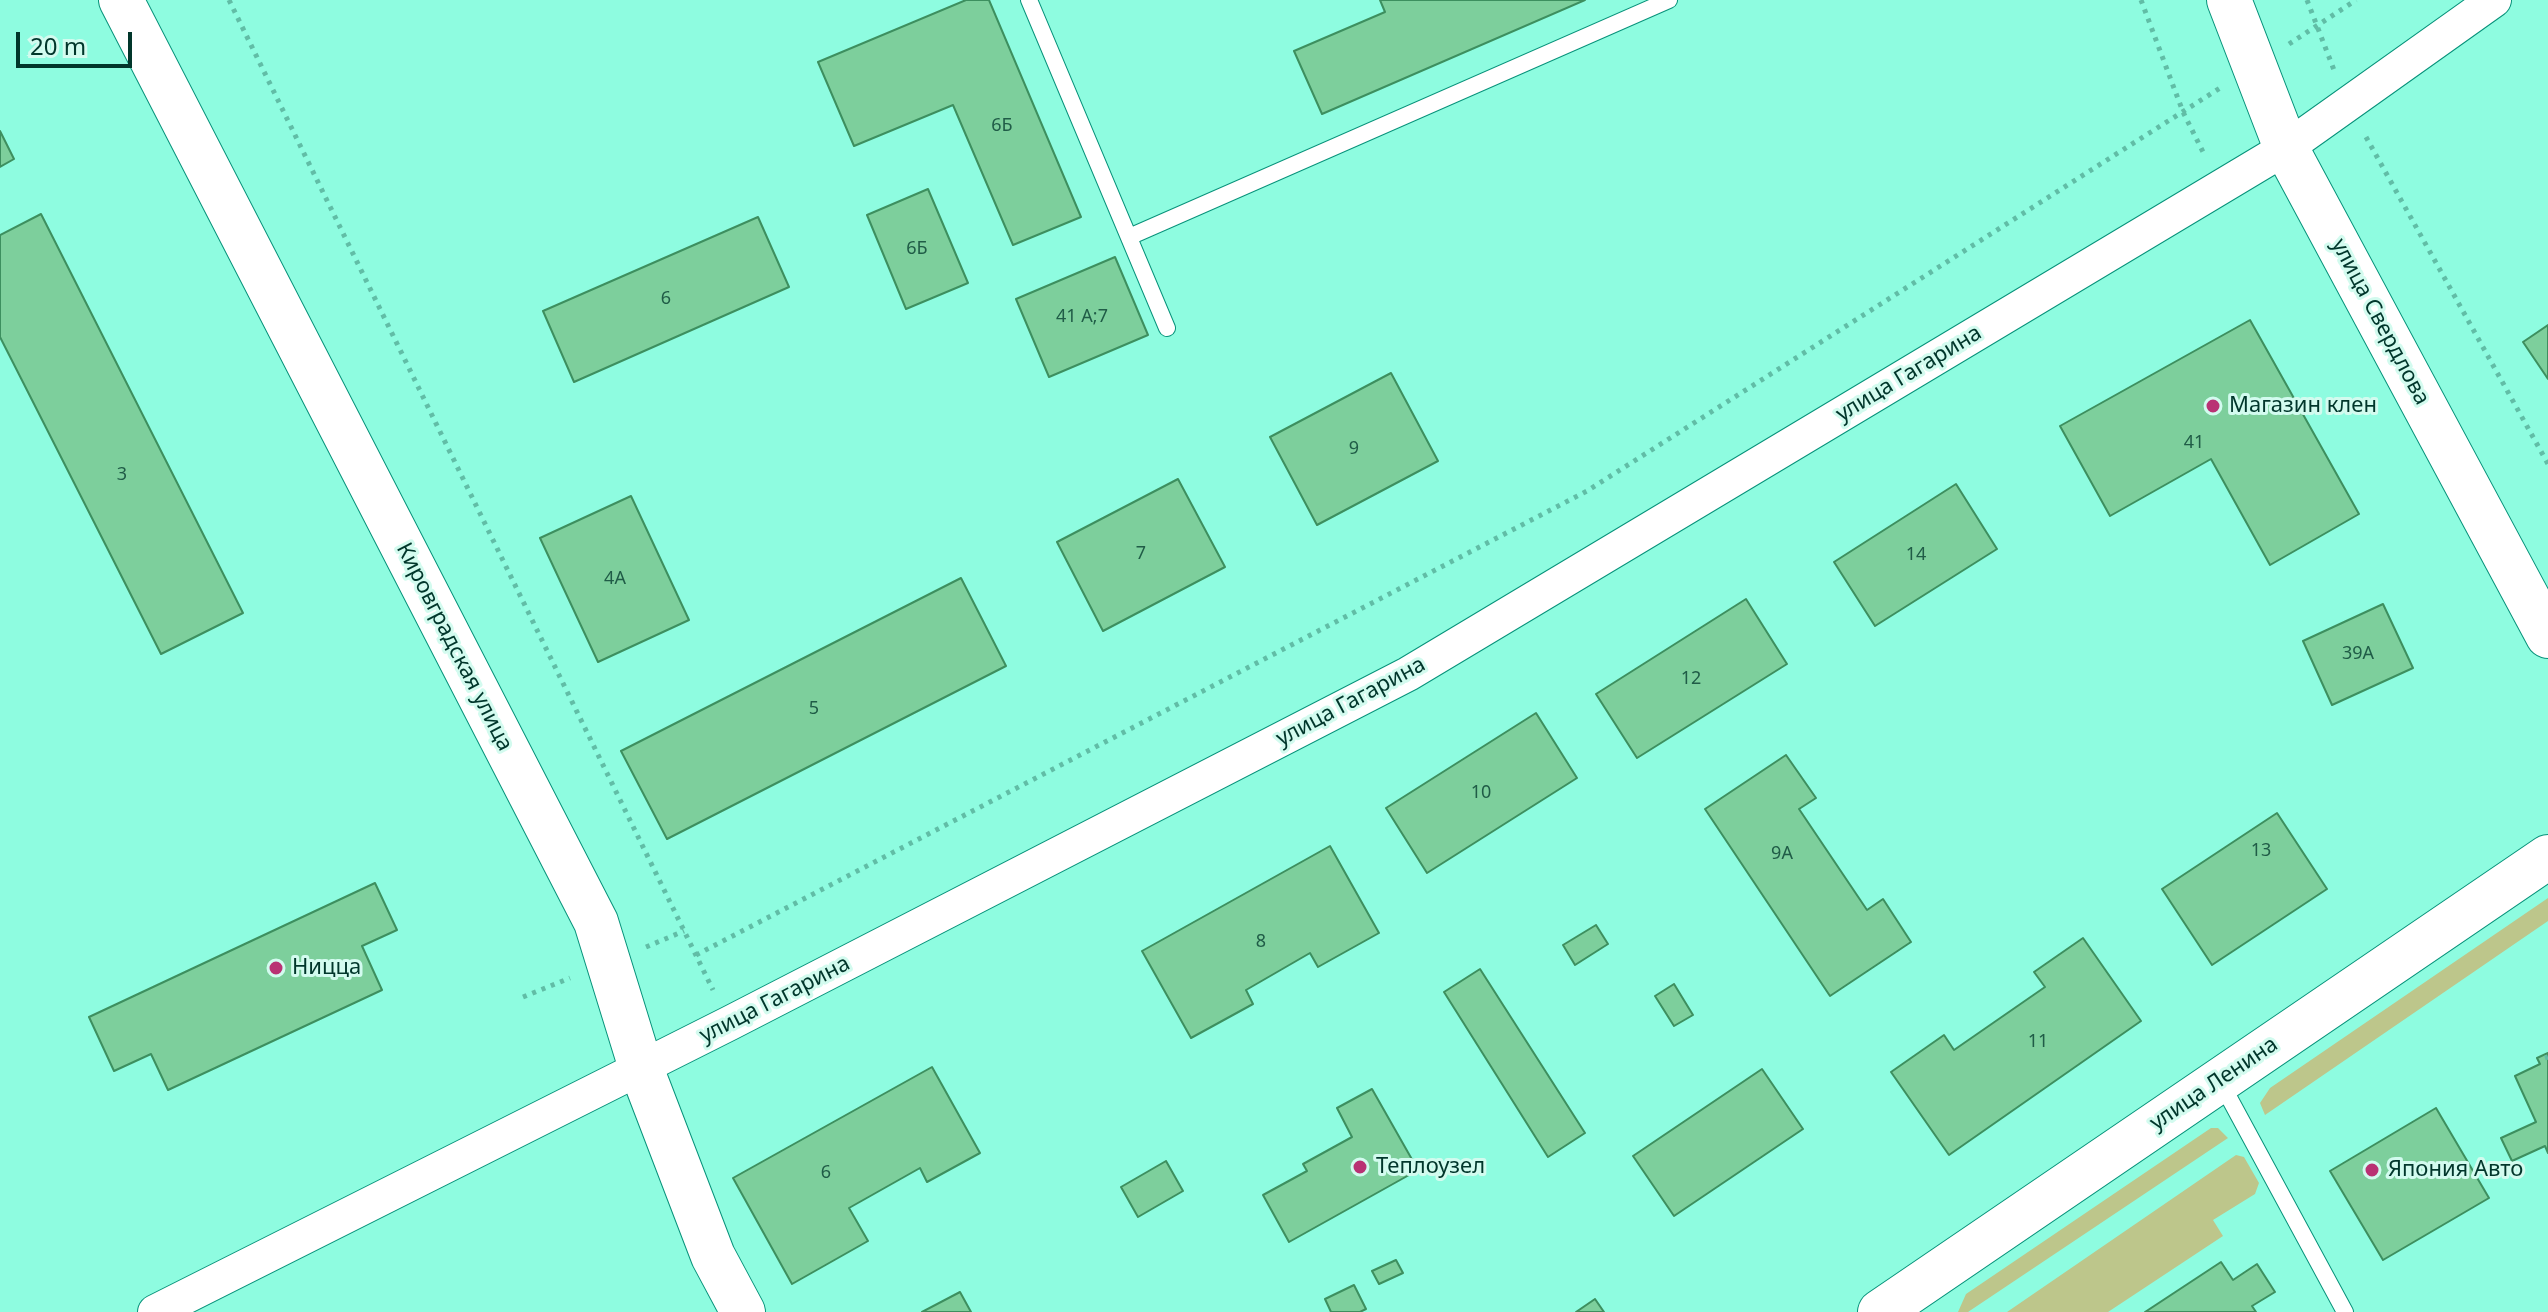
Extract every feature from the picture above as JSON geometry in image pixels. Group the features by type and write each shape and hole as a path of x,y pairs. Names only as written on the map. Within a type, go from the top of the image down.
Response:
{"main road":[{"name":"Кировградская улица","path":"121,0 596,922 641,1068 713,1256 743,1312"},
{"name":"улица Свердлова","path":"2229,0 2286,148 2548,636"},
{"name":"улица Ленина","path":"1891,1309 2548,857"}],"street":[{"name":"улица Гагарина","path":"155,1312 730,1023 1408,674 2286,148 2494,0"}],"lane":[{"path":"1029,0 1167,328"},
{"path":"1129,237 1669,0"},
{"path":"2220,1080 2345,1312"}],"path":[{"path":"229,0 730,1023"},
{"path":"2141,0 2183,112 2220,187"},
{"path":"2307,0 2348,104 2548,464"},
{"path":"696,955 1587,491 2356,0"}],"green space":[{"path":"2548,898 2548,921 2265,1115 2260,1103 2270,1088"},
{"path":"2211,1128 2218,1128 2228,1138 1968,1312 1958,1312 1966,1294"},
{"path":"2236,1155 2244,1157 2259,1183 2255,1194 2213,1220 2223,1236 2108,1312 2007,1312"}],"building":[{"path":"966,0 989,0 1081,217 1013,245 953,105 854,146 818,62"},
{"path":"1380,0 1585,0 1322,114 1294,51 1385,12"},
{"path":"0,131 14,159 0,167"},
{"path":"928,189 968,283 906,309 867,215"},
{"path":"41,214 243,613 161,654 0,337 0,235"},
{"path":"758,217 789,287 574,382 543,311"},
{"path":"1115,257 1148,335 1049,377 1016,299"},
{"path":"2250,320 2359,514 2270,565 2211,459 2110,516 2060,426"},
{"path":"2548,325 2548,379 2523,342"},
{"path":"1391,373 1438,461 1317,525 1270,437"},
{"path":"1178,479 1225,567 1103,631 1057,542"},
{"path":"1956,484 1997,549 1875,626 1834,562"},
{"path":"631,496 689,620 598,662 540,538"},
{"path":"961,578 1006,666 667,839 621,751"},
{"path":"1746,599 1787,664 1637,758 1596,694"},
{"path":"2383,604 2413,668 2332,705 2303,641"},
{"path":"1536,713 1577,778 1427,873 1386,808"},
{"path":"1786,755 1816,798 1799,809 1867,910 1883,899 1911,942 1830,996 1705,809"},
{"path":"2277,813 2327,889 2212,965 2162,889"},
{"path":"1330,846 1379,933 1318,967 1310,953 1246,990 1253,1004 1191,1038 1142,951"},
{"path":"375,883 397,930 362,946 382,990 168,1090 151,1054 114,1071 89,1017"},
{"path":"1596,925 1608,944 1575,965 1563,945"},
{"path":"2083,938 2141,1021 1949,1155 1891,1072 1944,1035 1954,1050 2045,987 2034,972"},
{"path":"1480,969 1585,1133 1548,1157 1444,992"},
{"path":"1674,984 1693,1015 1674,1026 1655,996"},
{"path":"2548,1053 2548,1153 2545,1146 2512,1161 2501,1138 2536,1122 2515,1076 2540,1064 2537,1058"},
{"path":"932,1067 980,1153 927,1182 920,1168 849,1208 868,1241 792,1284 733,1178"},
{"path":"1762,1069 1803,1129 1674,1216 1633,1156"},
{"name":"Теплоузел","path":"1372,1089 1418,1170 1289,1242 1263,1195 1307,1171 1303,1164 1352,1137 1337,1108"},
{"path":"2436,1108 2489,1198 2383,1260 2330,1171"},
{"path":"1166,1161 1183,1191 1138,1217 1121,1187"},
{"path":"1396,1260 1403,1273 1379,1284 1372,1271"},
{"path":"2221,1262 2233,1280 2257,1264 2275,1292 2252,1306 2256,1312 2145,1312"},
{"path":"1354,1285 1366,1309 1360,1312 1331,1312 1325,1299"},
{"path":"960,1292 971,1312 922,1312"},
{"path":"1595,1299 1604,1312 1576,1312"}],"place":[{"name":"Магазин клен","path":"2213,406"},
{"name":"Ницца","path":"276,968"},
{"name":"Теплоузел","path":"1360,1167"},
{"name":"Япония Авто","path":"2372,1170"}]}
